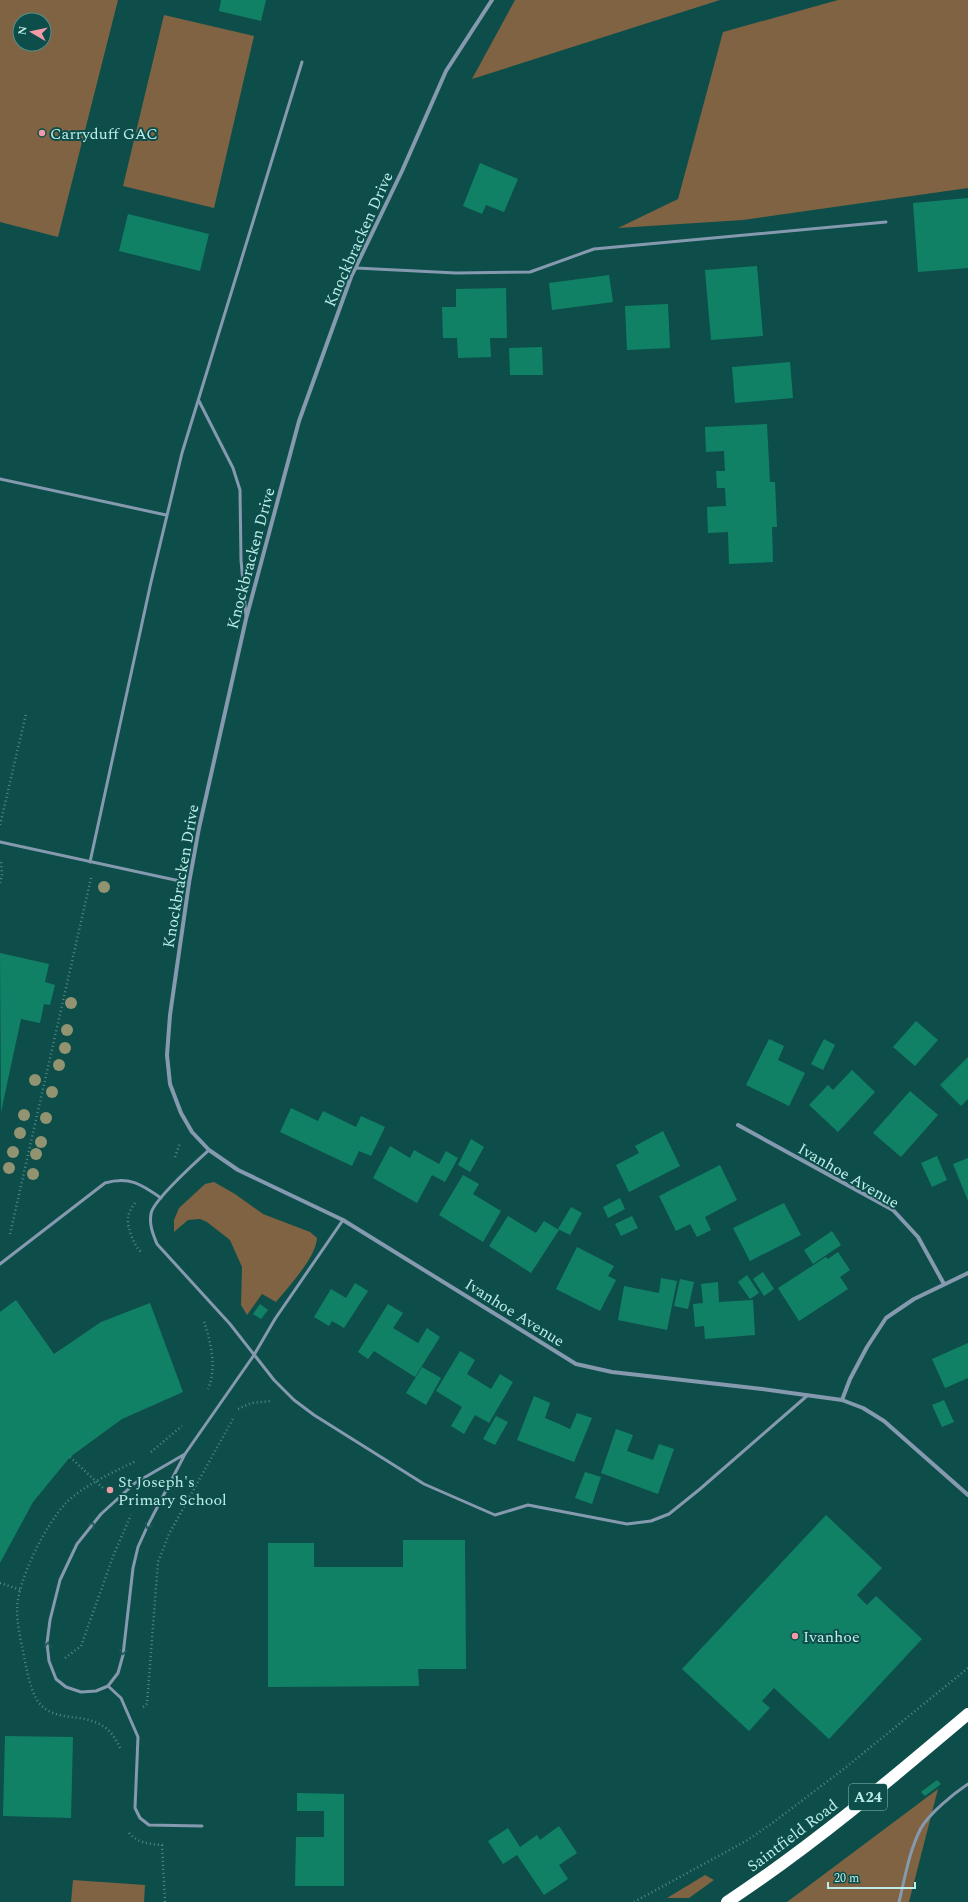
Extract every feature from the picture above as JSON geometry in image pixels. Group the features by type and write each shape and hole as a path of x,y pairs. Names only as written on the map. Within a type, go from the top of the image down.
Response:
{"highway":[{"name":"Saintfield Road","path":"727,1902 766,1876 888,1782 968,1714"}],"street":[{"name":"Knockbracken Drive","path":"209,1150 192,1132 181,1113 170,1084 167,1055 170,1015 189,883 199,828 246,619 299,421 351,277 402,171 446,71 492,0"},
{"name":"Ivanhoe Avenue","path":"738,1125 893,1210 918,1237 944,1284"},
{"name":"Ivanhoe Avenue","path":"209,1150 238,1170 343,1220 576,1364 612,1372 842,1400 863,1408 884,1421 968,1494"},
{"path":"842,1400 850,1380 867,1347 886,1318 914,1299 968,1273"}],"lane":[{"path":"90,862 166,515 182,454 302,62"},
{"path":"356,268 456,273 530,272 594,249 886,222"},
{"path":"199,401 233,468 240,490 241,560 246,619"},
{"path":"0,479 166,515"},
{"path":"0,842 189,883"},
{"path":"209,1150 161,1198 150,1213 151,1229 157,1244 230,1324 274,1380 294,1400 314,1415 424,1484 495,1515 528,1505 626,1524 651,1521 669,1514 808,1395"},
{"path":"0,1264 105,1184 115,1180 129,1180 142,1185 161,1198"},
{"path":"185,1454 135,1483 101,1514 77,1544 60,1580 50,1620 48,1643 49,1661 56,1679 66,1687 80,1692 96,1691 108,1686 118,1674 123,1655 133,1568 138,1547 185,1454 254,1355 275,1319 343,1220"},
{"path":"108,1686 121,1698 138,1737 135,1808 140,1818 149,1825 202,1826"},
{"path":"899,1902 908,1861 922,1828 949,1797 968,1784"}],"path":[{"path":"0,825 26,714"},
{"path":"0,853 2,875 0,883"},
{"path":"8,1258 9,1238 92,877 90,862"},
{"path":"238,1410 251,1403 294,1400"},
{"path":"109,1732 131,1719 147,1704 158,1562 169,1534 234,1416"},
{"path":"25,1665 65,1658 80,1646 114,1554 131,1515"},
{"path":"0,1583 21,1590"},
{"path":"634,1902 746,1841 771,1824 845,1768 968,1668"}],"shaded area":[{"name":"Carryduff GAC","path":"0,0 118,0 58,237 0,222"},
{"path":"515,0 720,0 472,79"},
{"path":"838,0 968,0 968,188 743,220 618,228 678,199 723,32"},
{"name":"Carryduff GAC","path":"164,15 254,36 214,208 123,186"},
{"path":"214,1182 235,1194 263,1214 310,1232 317,1238 312,1254 307,1263 276,1302 262,1294 247,1315 241,1305 242,1267 230,1240 207,1222 200,1219 188,1220 174,1232 174,1220 179,1208 205,1184"},
{"path":"938,1789 909,1902 787,1902"},
{"path":"705,1875 714,1880 689,1898 667,1898"},
{"path":"73,1880 145,1885 144,1902 71,1902"}],"building":[{"path":"221,0 266,0 261,21 219,11"},
{"path":"480,163 518,179 504,212 486,205 482,214 463,206"},
{"path":"968,198 968,268 918,272 913,203"},
{"path":"128,214 209,234 200,271 119,251"},
{"path":"757,266 763,336 711,340 705,270"},
{"path":"609,275 613,302 552,310 549,283"},
{"path":"506,288 507,338 490,338 491,357 458,358 457,338 443,338 442,307 456,307 456,289"},
{"path":"668,304 670,348 627,350 625,306"},
{"path":"542,347 543,375 510,375 509,348"},
{"path":"790,362 793,398 735,403 732,367"},
{"path":"767,424 770,482 775,482 777,527 772,527 773,562 729,564 728,532 708,533 707,507 726,506 725,488 717,488 716,471 725,471 724,451 706,452 705,427"},
{"path":"0,953 49,964 45,982 55,985 50,1005 44,1004 40,1023 21,1019 1,1112"},
{"path":"916,1021 938,1040 915,1066 893,1047"},
{"path":"769,1039 784,1046 778,1060 805,1073 789,1106 746,1085"},
{"path":"824,1039 835,1045 823,1070 811,1064"},
{"path":"968,1057 968,1099 961,1106 940,1085"},
{"path":"852,1070 875,1092 838,1132 809,1105 828,1085 833,1090"},
{"path":"910,1091 938,1115 901,1157 873,1133"},
{"path":"291,1108 318,1121 323,1111 356,1127 361,1116 385,1127 371,1156 359,1151 352,1166 280,1132"},
{"path":"663,1131 680,1166 629,1192 616,1165 639,1153 635,1146"},
{"path":"471,1139 484,1147 470,1172 458,1165"},
{"path":"390,1146 410,1158 414,1150 439,1164 446,1151 458,1158 445,1182 432,1175 417,1203 373,1178"},
{"path":"937,1156 947,1180 932,1187 921,1163"},
{"path":"968,1158 968,1201 953,1164"},
{"path":"720,1165 737,1200 705,1217 711,1230 697,1237 690,1224 676,1231 659,1196"},
{"path":"463,1175 479,1184 473,1194 501,1211 483,1242 439,1215"},
{"path":"620,1198 625,1209 608,1218 603,1207"},
{"path":"784,1203 801,1235 750,1261 733,1228"},
{"path":"571,1207 582,1213 570,1235 558,1229"},
{"path":"508,1216 536,1233 544,1221 559,1230 531,1273 489,1246"},
{"path":"632,1216 638,1228 621,1236 615,1224"},
{"path":"832,1231 841,1245 813,1264 804,1250"},
{"path":"577,1247 614,1266 608,1276 616,1280 600,1311 556,1289"},
{"path":"838,1252 850,1270 840,1277 848,1289 799,1321 778,1288 826,1257 828,1259"},
{"path":"763,1272 774,1289 764,1296 753,1279"},
{"path":"747,1275 759,1293 750,1299 738,1282"},
{"path":"661,1278 677,1281 667,1330 618,1320 624,1286 659,1293"},
{"path":"680,1279 694,1282 688,1309 674,1306"},
{"path":"718,1282 719,1302 753,1300 755,1335 705,1339 704,1326 695,1327 693,1304 703,1303 701,1284"},
{"path":"355,1283 368,1291 344,1328 332,1321 329,1326 314,1317 331,1289 346,1298"},
{"name":"St Joseph's Primary School","path":"16,1300 54,1354 101,1322 150,1303 183,1392 122,1419 70,1457 33,1502 0,1563 0,1312"},
{"path":"260,1304 268,1310 261,1319 253,1314"},
{"path":"388,1304 403,1313 393,1328 418,1343 427,1328 440,1337 415,1377 374,1351 368,1359 358,1352"},
{"path":"968,1343 968,1378 945,1388 932,1359"},
{"path":"460,1351 475,1360 467,1374 491,1389 500,1374 513,1382 489,1423 475,1415 464,1434 451,1426 462,1407 436,1391"},
{"path":"422,1367 441,1378 426,1405 406,1393"},
{"path":"534,1396 550,1403 545,1418 570,1429 577,1413 592,1418 574,1462 517,1440"},
{"path":"944,1400 954,1422 942,1427 932,1405"},
{"path":"496,1416 508,1422 495,1445 483,1439"},
{"path":"616,1429 633,1435 627,1451 653,1460 659,1444 674,1449 658,1494 601,1473"},
{"path":"585,1472 601,1477 592,1504 575,1498"},
{"path":"826,1515 882,1568 857,1595 867,1605 876,1596 922,1639 829,1739 774,1688 762,1701 770,1708 749,1731 682,1669"},
{"path":"403,1540 465,1540 466,1669 418,1669 419,1686 268,1687 268,1543 314,1543 314,1567 403,1567"},
{"path":"5,1736 73,1737 71,1818 3,1816"},
{"path":"937,1780 941,1784 925,1796 921,1792"},
{"path":"297,1793 344,1794 344,1886 295,1886 296,1837 324,1837 324,1811 297,1811"},
{"path":"559,1826 577,1853 559,1865 568,1879 544,1895 517,1855 503,1864 488,1841 508,1828 520,1847 537,1835 540,1840"}],"place":[{"name":"Carryduff GAC","path":"42,133"},
{"name":"St Joseph's Primary School","path":"110,1490"},
{"name":"Ivanhoe","path":"795,1636"}]}
